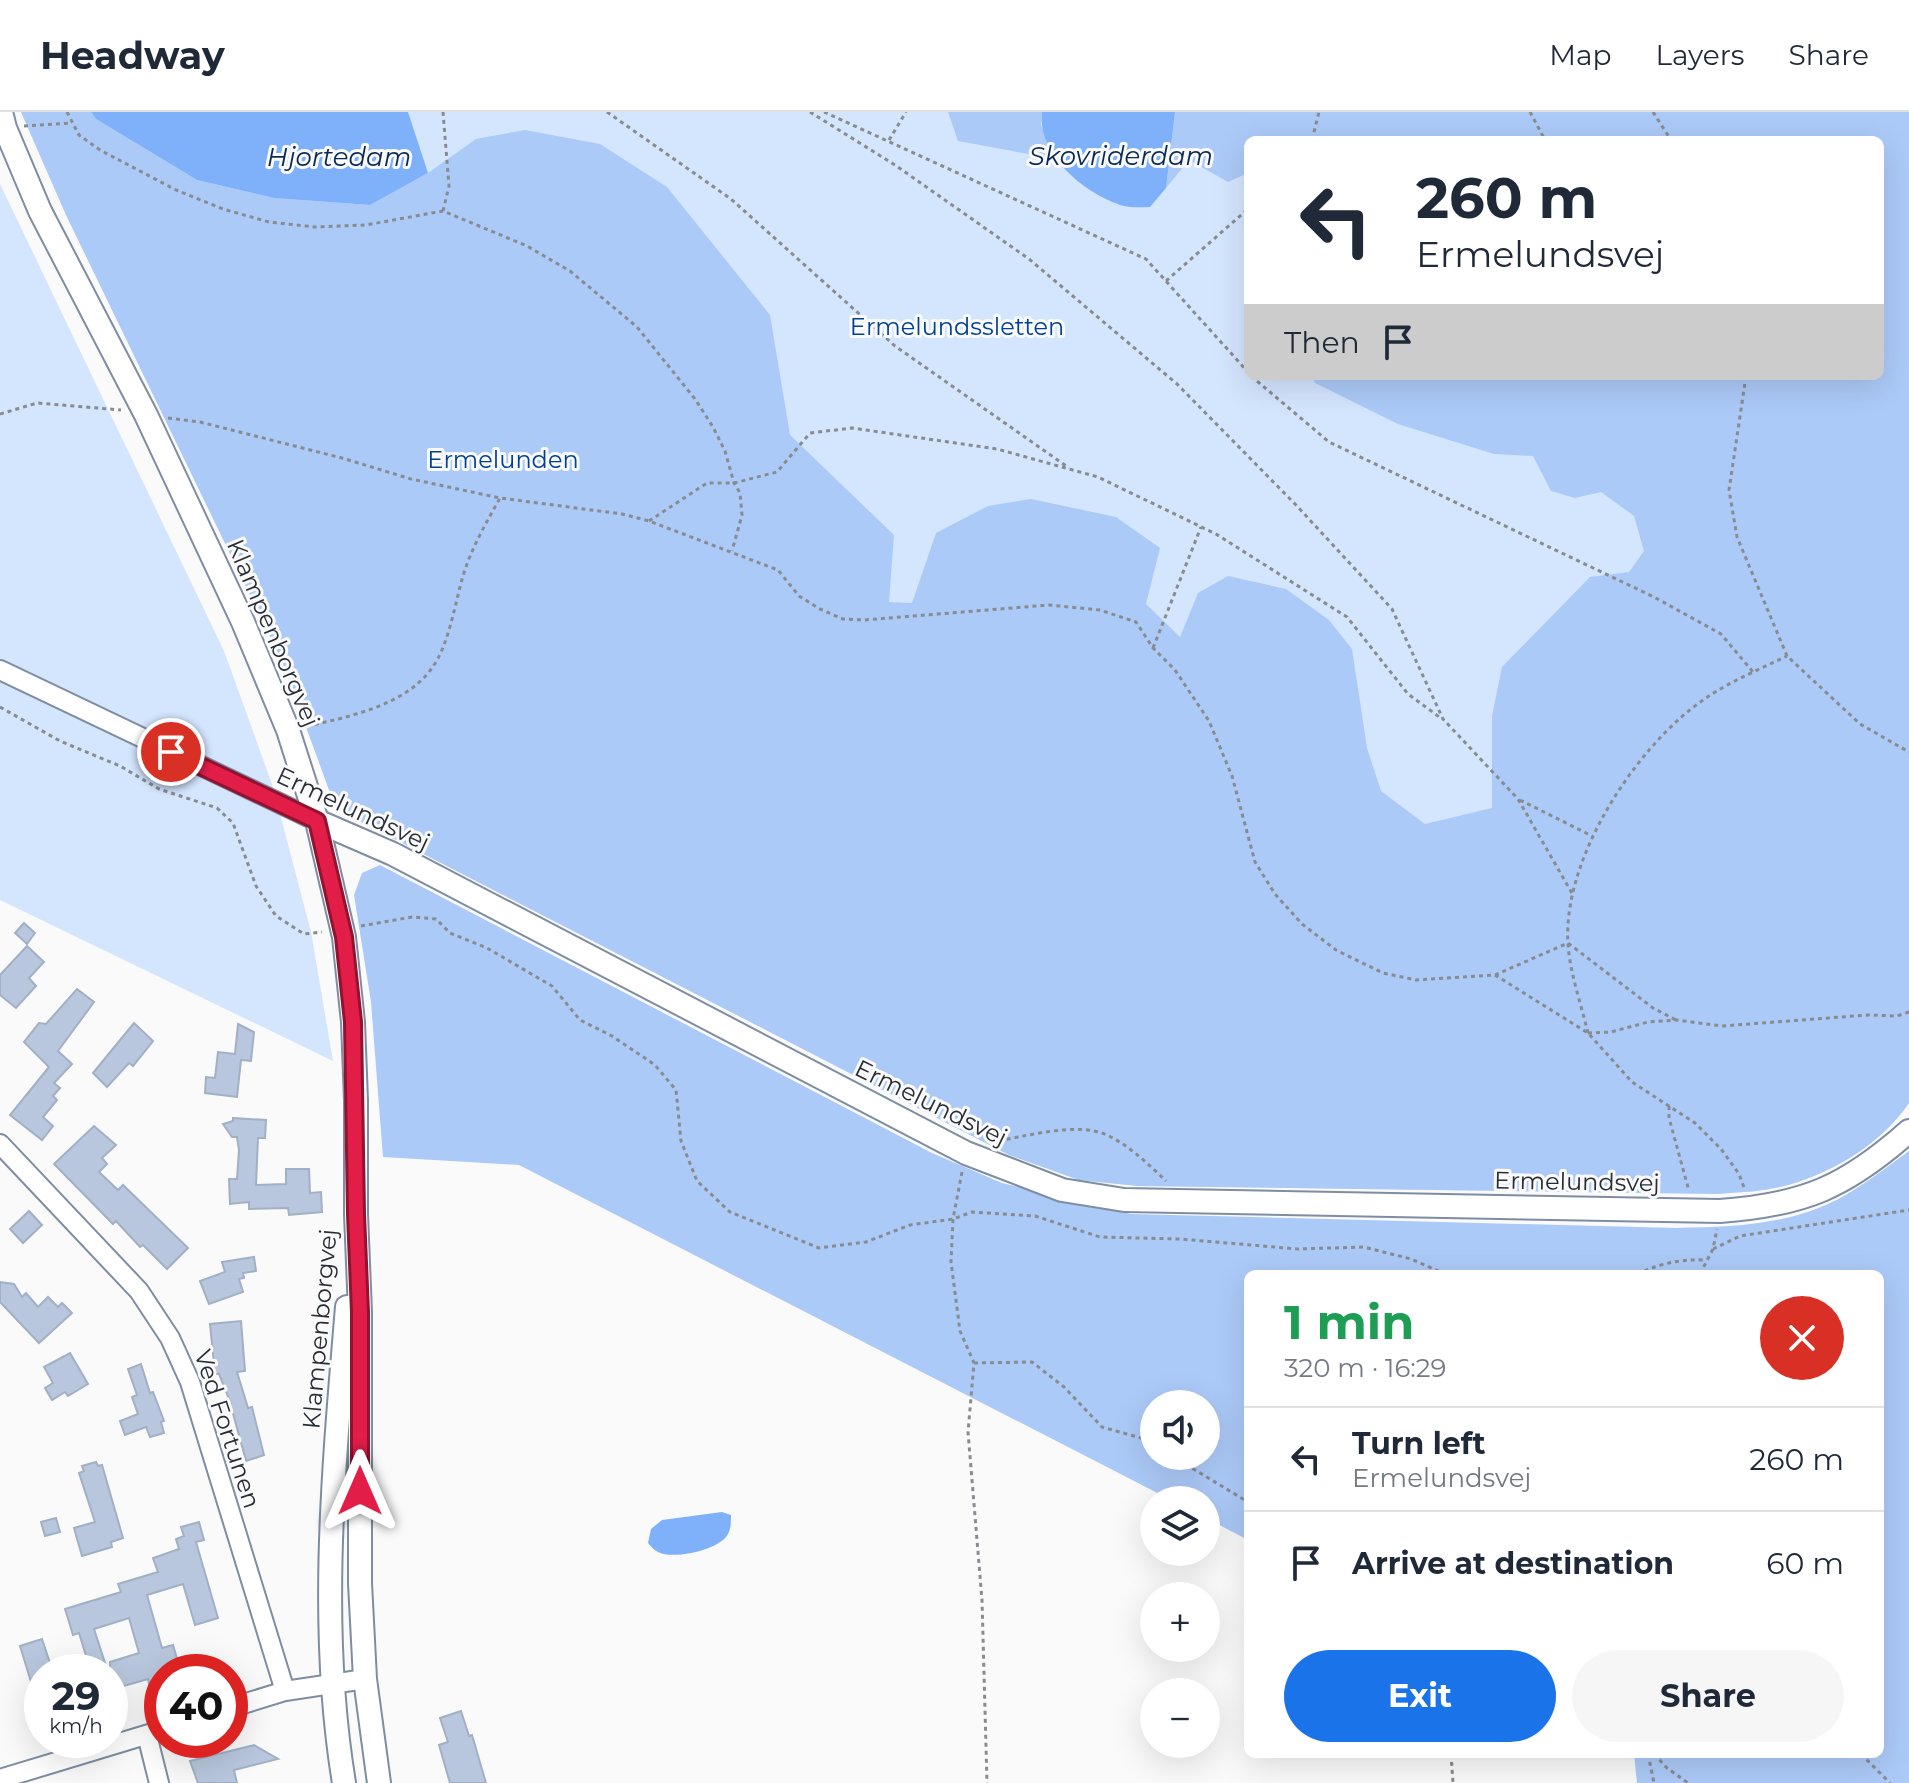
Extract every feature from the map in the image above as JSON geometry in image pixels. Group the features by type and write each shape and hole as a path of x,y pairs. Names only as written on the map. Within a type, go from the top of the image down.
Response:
{"street":[{"name":"Klampenborgvej","path":"3,120 40,211 146,415 243,622 288,730 317,821 343,930 353,1034 360,1312 360,1583 365,1679 379,1783"},
{"name":"Ermelundsvej","path":"0,670 393,854 966,1153 1062,1190 1124,1200 1720,1211 1752,1209 1798,1200 1843,1182 1877,1159 1909,1131"},
{"name":"Ved Fortunen","path":"0,1144 139,1291 170,1338 190,1382 285,1691"},
{"name":"Klampenborgvej","path":"344,1783 331,1684 330,1584 356,1214"},
{"path":"248,1702 285,1691 365,1679"},
{"path":"0,1779 144,1736"},
{"path":"157,1758 159,1783"}],"path":[{"path":"67,112 79,135 100,150 137,171 223,209 269,222 315,227 366,225 443,211 538,252 570,271 637,327 695,399 713,427 740,493 742,515 732,551"},
{"path":"443,112 449,186 443,211"},
{"path":"607,112 731,199 895,346 1072,470"},
{"path":"810,112 895,165 1029,259 1177,384 1392,609 1443,719"},
{"path":"824,112 1146,259 1244,367"},
{"path":"888,141 906,112"},
{"path":"1313,136 1319,112"},
{"path":"1530,112 1543,136"},
{"path":"1653,112 1668,136"},
{"path":"3,120 72,123"},
{"path":"1166,281 1244,213"},
{"path":"1257,380 1329,442 1654,597 1721,634 1753,672"},
{"path":"1745,380 1729,490 1737,537 1787,656 1860,724 1909,752"},
{"path":"0,414 37,403 115,409 200,422 411,479 500,498 622,514 649,521 778,570 799,596 843,619 864,620 1049,605 1100,610 1136,622 1153,648 1175,670 1209,721 1232,776 1255,862 1275,894 1302,924 1336,950 1383,973 1416,980 1495,975 1568,943"},
{"path":"649,521 707,483 734,483 777,472 810,433 852,428 997,449 1098,477 1201,527 1347,617 1408,694 1443,719 1518,799 1573,895"},
{"path":"288,730 378,706 407,692 433,668 452,623 463,574 482,529 500,498"},
{"path":"1153,648 1201,527"},
{"path":"1588,1033 1568,943 1573,895 1592,836 1642,758 1669,728 1706,698 1787,656"},
{"path":"0,707 60,741 120,766 159,789 217,808 233,823 256,886 276,916 304,934 412,917 436,919 450,933 487,948 552,986 580,1020 612,1036 655,1065 676,1090 681,1141 697,1181 730,1212 819,1248 866,1242 910,1225 953,1219 972,1212 1002,1213 1035,1216 1100,1237 1209,1241 1298,1249 1364,1247 1411,1259 1436,1270"},
{"path":"1518,799 1592,836"},
{"path":"1568,943 1653,1008 1676,1020"},
{"path":"1495,975 1588,1033 1632,1082 1695,1123 1721,1149 1739,1174 1752,1209"},
{"path":"1588,1033 1676,1020 1722,1026 1852,1015 1897,1016 1909,1012"},
{"path":"1669,1106 1669,1118 1694,1210"},
{"path":"987,1783 982,1600 968,1432 974,1363 960,1331 951,1262 953,1219 966,1153 980,1143 1074,1129 1106,1134 1135,1152 1190,1201"},
{"path":"1713,1249 1740,1236 1909,1210"},
{"path":"1704,1270 1713,1249 1720,1211"},
{"path":"1646,1270 1682,1259 1707,1260"},
{"path":"974,1363 1032,1362 1064,1387 1102,1427 1140,1438"},
{"path":"1195,1470 1244,1500"},
{"path":"1451,1758 1453,1783"},
{"path":"1651,1758 1654,1782"},
{"path":"1656,1758 1688,1783"},
{"path":"1865,1758 1890,1783"}],"green space":[{"name":"Ermelunden","path":"21,112 1909,112 1909,1103 1897,1119 1867,1146 1813,1177 1775,1188 1719,1194 1138,1186 1079,1180 1009,1155 336,809 282,661 66,215"},
{"name":"Ermelunden","path":"21,112 91,112 96,119 197,180 274,198 370,205 428,173 476,139 525,130 600,144 667,187 770,315 790,435 894,535 889,602 912,603 936,533 988,506 1031,499 1116,517 1160,548 1146,604 1180,637 1198,593 1228,576 1286,589 1329,620 1352,649 1367,748 1381,791 1425,824 1492,808 1492,716 1502,667 1590,577 1629,572 1644,551 1634,516 1601,492 1575,498 1551,491 1533,456 1494,454 1398,424 1314,380 1884,380 1884,136 1244,136 1244,175 1228,182 1189,160 1166,188 1175,112 1909,112 1909,1103 1883,1133 1832,1168 1775,1188 1719,1194 1138,1186 1079,1180 1009,1155 336,809 282,661 66,215"},
{"path":"948,112 1042,112 1041,125 1056,159 958,141"},
{"path":"0,184 224,651 273,787 311,932 333,1061 0,900"},
{"path":"380,865 932,1153 1002,1183 1131,1214 1677,1228 1741,1225 1782,1219 1823,1206 1859,1187 1909,1151 1909,1783 1637,1783 1634,1758 1884,1758 1884,1270 1244,1270 1244,1538 1220,1525 1220,1486 1144,1486 519,1165 383,1157 371,1002 354,895 362,873"}],"water":[{"name":"Hjortedam","path":"91,112 408,112 428,173 370,205 274,198 197,180 96,119"},
{"name":"Skovriderdam","path":"1042,112 1175,112 1166,188 1150,207 1124,206 1094,193 1056,158 1047,143"},
{"path":"722,1512 731,1515 731,1525 723,1540 716,1545 674,1555 657,1551 648,1543 651,1529 662,1520"}],"building":[{"path":"24,923 35,933 27,944 15,933"},
{"path":"27,946 44,962 29,978 36,986 16,1008 0,995 0,975"},
{"path":"77,989 94,1002 58,1051 72,1064 54,1083 60,1088 53,1096 57,1100 43,1117 53,1126 42,1140 10,1115 49,1067 24,1042 39,1023 46,1024"},
{"path":"134,1023 153,1041 133,1066 129,1063 107,1087 93,1073"},
{"path":"238,1024 254,1032 251,1061 241,1060 237,1097 205,1093 206,1077 215,1078 218,1052 235,1054"},
{"path":"233,1118 266,1120 265,1138 258,1138 256,1185 286,1184 286,1169 309,1169 310,1193 321,1192 322,1212 289,1215 288,1208 249,1209 249,1202 230,1204 229,1179 237,1179 239,1150 237,1137 232,1137 223,1124 233,1121"},
{"path":"94,1126 116,1145 102,1158 107,1164 99,1172 118,1190 123,1185 188,1248 167,1269 143,1245 140,1247 116,1221 113,1224 54,1164"},
{"path":"29,1211 42,1225 23,1243 10,1229"},
{"path":"254,1257 256,1271 243,1273 244,1278 239,1279 243,1292 209,1304 200,1281 225,1272 222,1262"},
{"path":"0,1282 14,1284 22,1297 26,1293 38,1307 48,1297 58,1307 62,1303 72,1313 39,1343 0,1302"},
{"path":"241,1321 245,1371 237,1372 248,1408 252,1407 264,1455 246,1461 229,1399 219,1374 215,1374 210,1324"},
{"path":"70,1353 88,1384 68,1396 65,1392 52,1400 45,1388 53,1383 44,1367"},
{"path":"141,1364 150,1393 153,1392 164,1421 161,1422 164,1433 150,1437 146,1427 125,1435 120,1421 138,1414 132,1397 137,1395 128,1369"},
{"path":"96,1462 98,1466 102,1465 123,1538 111,1542 112,1547 82,1556 74,1528 95,1522 79,1473 84,1471 82,1466"},
{"path":"56,1518 60,1532 45,1536 41,1522"},
{"path":"199,1522 204,1540 196,1542 218,1618 195,1625 183,1584 147,1595 162,1648 173,1645 176,1654 144,1654 144,1680 128,1685 128,1656 139,1653 129,1618 94,1629 102,1654 85,1654 79,1633 73,1635 65,1609 121,1592 118,1584 158,1572 153,1558 179,1549 176,1539 184,1536 181,1527"},
{"path":"42,1639 47,1654 24,1654 24,1659 20,1646"},
{"path":"461,1711 469,1736 472,1735 486,1783 450,1783 439,1745 448,1742 440,1718"},
{"path":"254,1745 278,1759 234,1770 237,1783 198,1783 190,1761 248,1758 248,1746"}],"route":[{"path":"171,752 317,821 344,937 353,1022 360,1312 360,1491"}],"park label":[{"name":"Ermelundssletten","path":"957,327"}]}
